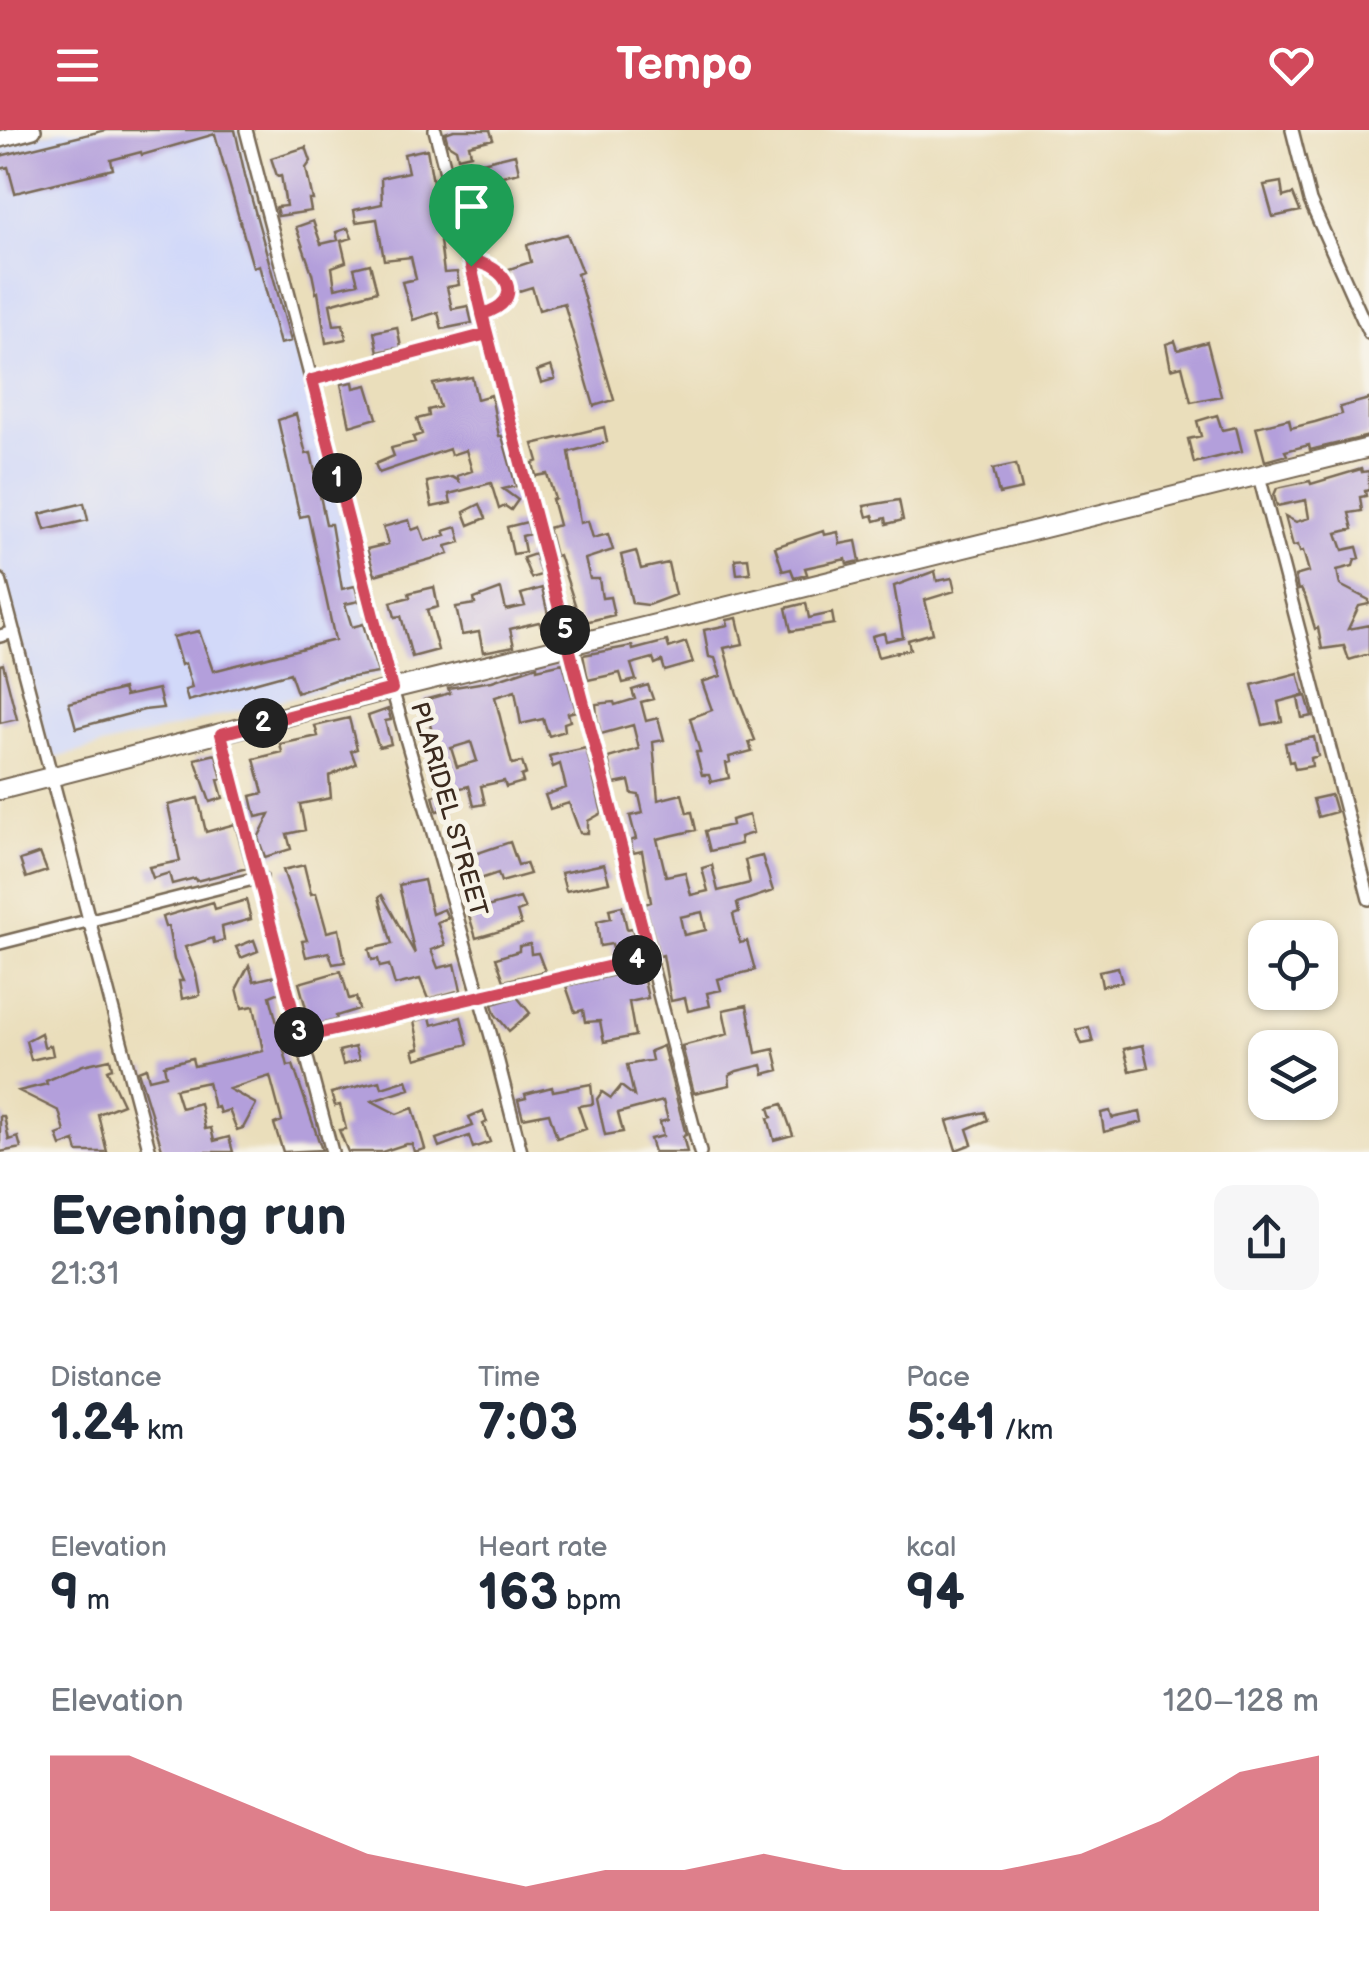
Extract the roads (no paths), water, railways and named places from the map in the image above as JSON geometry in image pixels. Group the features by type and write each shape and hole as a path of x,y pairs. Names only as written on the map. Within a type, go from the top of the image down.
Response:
{"main road":[{"path":"0,790 1369,448"}],"street":[{"path":"0,138 33,130"},
{"name":"PLARIDEL STREET","path":"246,130 392,689 521,1152"},
{"path":"435,130 700,1152"},
{"path":"1292,130 1310,201 1369,333"},
{"path":"312,380 487,334"},
{"path":"1259,476 1369,900"},
{"path":"0,580 150,1152"},
{"path":"0,636 14,632"},
{"path":"221,734 332,1152"},
{"path":"0,943 261,877"},
{"path":"300,1038 650,957"}],"lane":[{"path":"470,261 484,262 499,270 508,284 508,296 502,306 482,314"}]}
